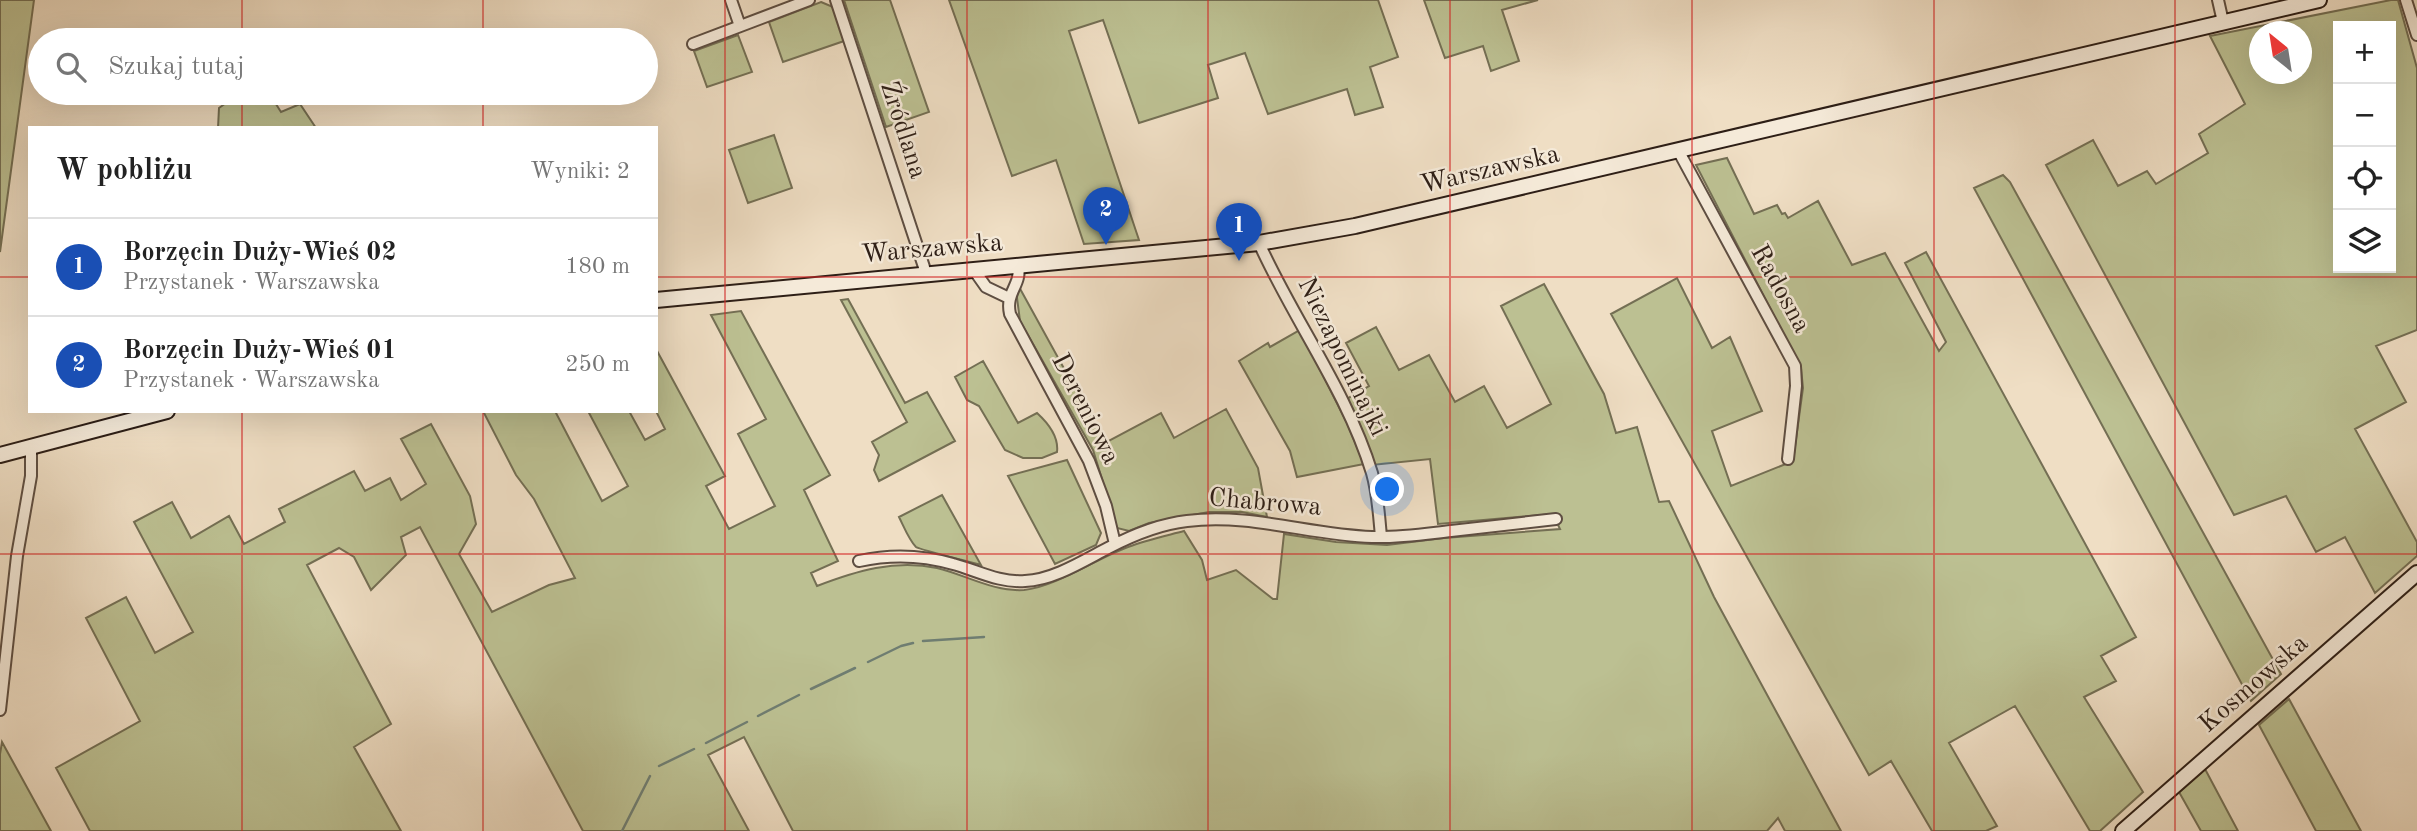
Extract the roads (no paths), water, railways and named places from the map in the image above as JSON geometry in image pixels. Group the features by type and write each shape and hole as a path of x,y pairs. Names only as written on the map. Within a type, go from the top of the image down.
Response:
{"main road":[{"name":"Warszawska","path":"658,300 1259,243 1356,226 2319,0"},
{"path":"0,455 160,413"},
{"name":"Kosmowska","path":"2123,831 2417,573"}],"street":[{"path":"731,0 740,26"},
{"path":"693,44 809,0"},
{"name":"Źródlana","path":"836,0 924,267 924,275"},
{"path":"2218,0 2223,22"},
{"path":"2406,0 2417,35"},
{"name":"Radosna","path":"1679,152 1795,366 1796,386 1788,459"},
{"name":"Niezapominajki","path":"1259,243 1342,401 1357,436 1372,475 1378,501 1381,537"},
{"path":"974,270 986,287 1009,298 1020,279 1018,266"},
{"name":"Dereniowa","path":"1009,298 1010,314 1089,461 1106,506 1115,544"},
{"path":"0,710 18,556 31,475 31,447"},
{"name":"Chabrowa","path":"859,561 902,555 919,557 953,564 979,574 1026,582 1080,563 1150,529 1185,521 1238,519 1371,537 1400,537 1556,519"}],"waterway":[{"path":"923,641 984,637"},
{"path":"868,662 913,643"},
{"path":"811,689 855,668"},
{"path":"758,716 799,695"},
{"path":"706,743 747,722"},
{"path":"659,766 694,749"},
{"path":"622,831 650,776"}],"place":[{"name":"Borzęcin Duży-Wieś 01","path":"1106,245"},
{"name":"Borzęcin Duży-Wieś 02","path":"1239,261"}]}
